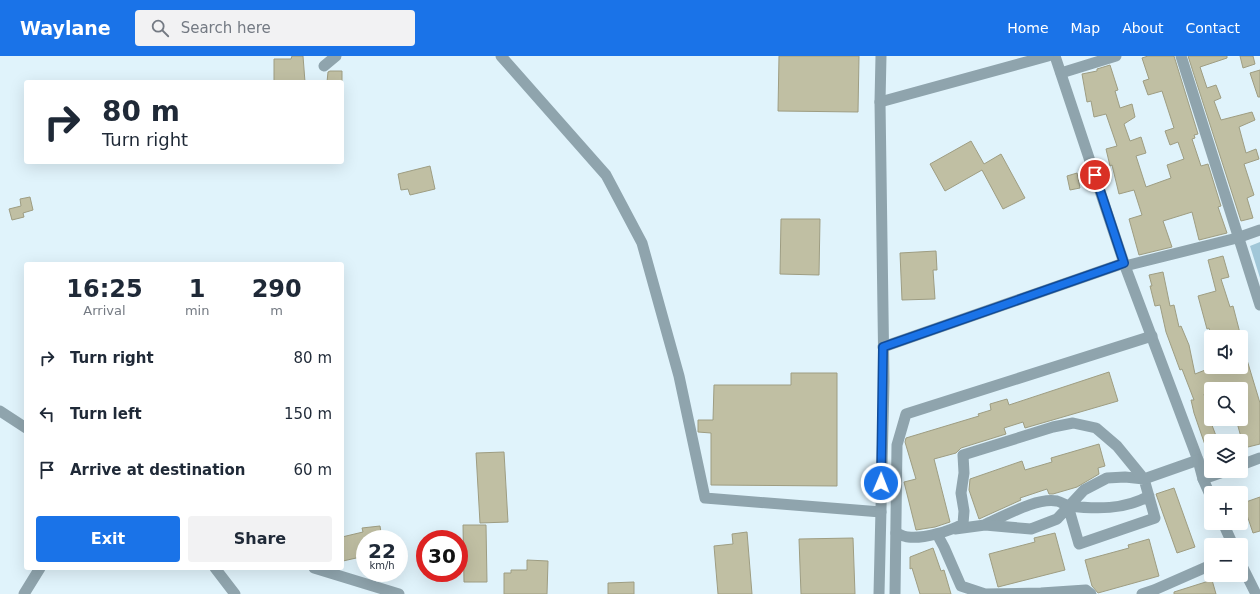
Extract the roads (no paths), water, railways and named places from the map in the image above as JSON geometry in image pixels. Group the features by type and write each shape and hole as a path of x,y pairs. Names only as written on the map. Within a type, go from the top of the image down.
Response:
{"street":[{"path":"324,66 336,56"},
{"path":"501,56 606,175 642,242 679,376 705,498 881,512"},
{"path":"879,594 883,347 880,102 881,56"},
{"path":"880,102 1048,56"},
{"path":"1055,56 1124,265 1198,460 1206,486"},
{"path":"1061,73 1116,56"},
{"path":"1181,56 1260,306"},
{"path":"883,347 1124,265 1238,238 1260,230"},
{"path":"895,594 897,445 906,414 1152,336"},
{"path":"0,411 24,427"},
{"path":"955,529 963,524 964,511 961,493 964,473 963,455 1053,427 1073,423 1096,428 1117,446 1144,479 1155,518 1079,544 1068,506"},
{"path":"1248,462 1260,458"},
{"path":"896,533 907,538 985,525 1031,529 1057,519 1084,490 1107,478 1126,477 1144,479 1198,460"},
{"path":"1203,480 1208,478"},
{"path":"985,525 1024,507 1040,502 1056,501 1068,506 1109,508 1138,502 1149,496"},
{"path":"937,534 961,586 985,594 1041,593 1086,590 1092,594"},
{"path":"1142,594 1204,568"},
{"path":"24,594 39,570"},
{"path":"217,570 235,594"},
{"path":"321,570 400,594"},
{"path":"1248,578 1256,594"}]}
